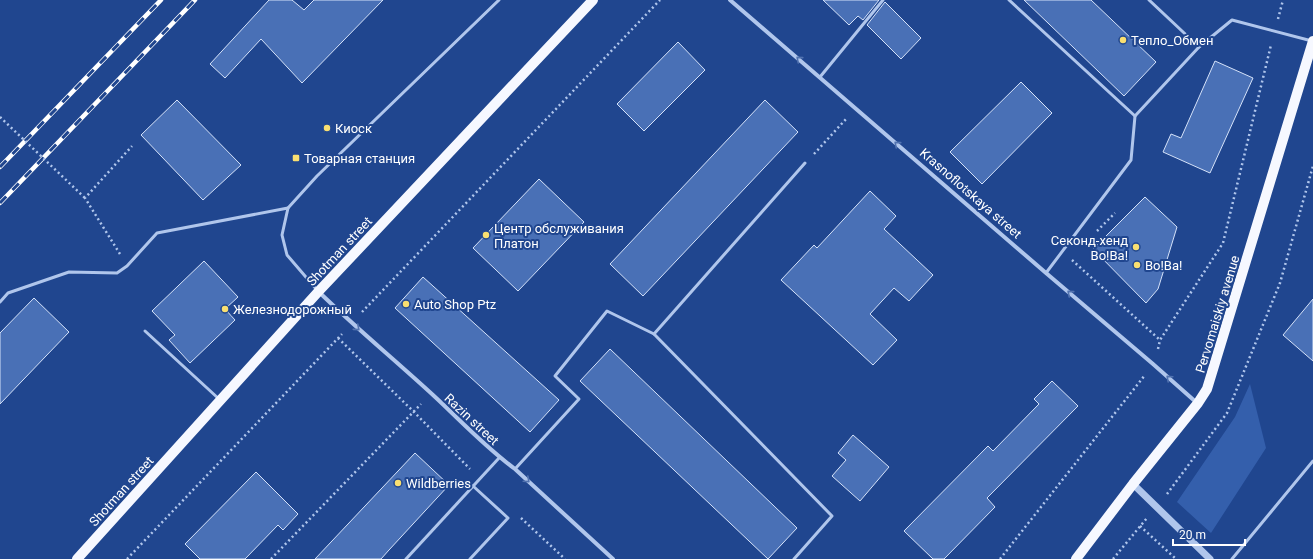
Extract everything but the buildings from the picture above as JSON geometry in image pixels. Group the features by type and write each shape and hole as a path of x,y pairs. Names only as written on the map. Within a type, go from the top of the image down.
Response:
{"main road":[{"name":"Shotman street","path":"77,559 318,292 593,0"},
{"name":"Pervomaiskiy avenue","path":"1076,559 1133,484 1198,403 1207,389 1313,41"}],"street":[{"name":"Krasnoflotskaya street","path":"730,0 1198,403"},
{"name":"Razin street","path":"318,292 432,394 499,458 514,469 613,559"},
{"path":"1133,484 1210,559"}],"lane":[{"path":"318,292 288,255 282,235 288,208 317,176 499,0"},
{"path":"820,77 882,0"},
{"path":"1009,0 1135,116"},
{"path":"1149,0 1199,47"},
{"path":"1046,273 1131,160 1135,116 1199,47 1232,20 1313,41"},
{"path":"654,334 805,163"},
{"path":"0,302 8,293 69,272 117,273 127,266 157,233 288,208"},
{"path":"514,469 579,399 554,376 606,312 654,334 832,516 794,559"},
{"path":"145,331 221,400"},
{"path":"406,559 499,458"},
{"path":"1232,559 1313,460"},
{"path":"470,559 508,518 473,486"}],"path":[{"path":"127,559 660,0"},
{"path":"1246,149 1274,31 1284,0"},
{"path":"805,163 856,108"},
{"path":"0,117 85,198 127,266"},
{"path":"85,198 132,146"},
{"path":"1074,262 1160,340"},
{"path":"338,338 414,412 479,479"},
{"path":"271,559 432,394"},
{"path":"519,516 565,559"},
{"path":"1140,526 1176,559"}],"shaded area":[{"path":"1250,384 1266,448 1211,533 1177,502 1235,417"}],"railway":[{"path":"0,167 161,0"},
{"path":"0,203 195,0"}],"place":[{"name":"Тепло_Обмен","path":"1123,40"},
{"name":"Киоск","path":"327,128"},
{"name":"Товарная станция","path":"296,158"},
{"name":"Центр обслуживания Платон","path":"486,235"},
{"name":"Секонд-хенд Во!Ва!","path":"1136,247"},
{"name":"Во!Ва!","path":"1137,265"},
{"name":"Auto Shop Ptz","path":"406,304"},
{"name":"Железнодорожный","path":"225,309"},
{"name":"Wildberries","path":"398,483"}]}
